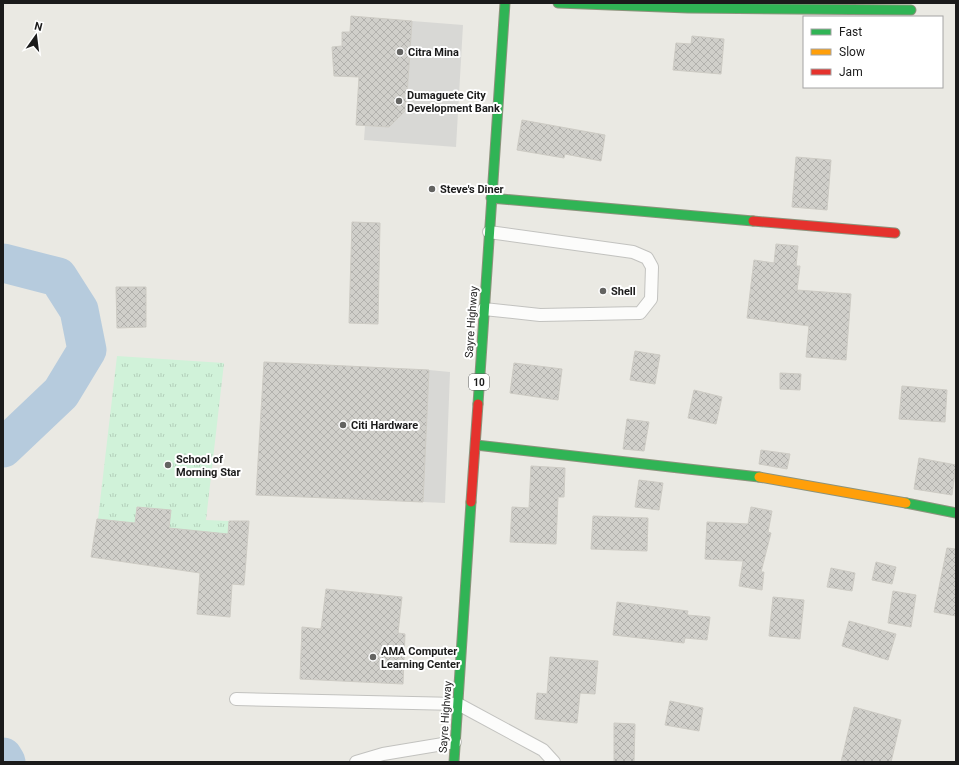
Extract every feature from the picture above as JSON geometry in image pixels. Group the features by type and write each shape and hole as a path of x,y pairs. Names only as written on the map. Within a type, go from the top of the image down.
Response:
{"main road":[{"name":"Sayre Highway","path":"454,762 505,3"},
{"path":"558,3 688,8 911,10"},
{"path":"491,198 895,233"},
{"path":"476,445 755,476 956,513"}],"lane":[{"path":"484,309 540,315 640,313 651,299 652,266 647,258 633,252 489,232"},
{"path":"236,699 458,704 543,750 554,762"},
{"path":"356,762 384,754 456,742"}],"green space":[{"path":"117,356 224,363 206,520 229,521 224,583 201,573 169,528 171,511 137,507 135,523 98,519"}],"shaded area":[{"path":"412,21 463,25 456,147 364,140 365,126 389,127 406,110"},
{"path":"429,370 450,372 445,503 423,502"}],"building":[{"path":"351,16 412,21 406,110 389,127 356,125 359,77 334,76 332,47 342,46 342,32 350,32"},
{"path":"692,36 724,39 721,74 673,70 676,43 691,44"},
{"path":"522,120 605,135 601,161 565,154 564,158 517,150"},
{"path":"796,157 831,160 827,210 792,207"},
{"path":"352,222 380,223 378,324 349,323"},
{"path":"776,244 798,246 796,266 800,266 797,290 851,294 846,360 806,357 809,326 747,318 754,260 774,263"},
{"path":"116,287 146,287 146,327 117,328"},
{"path":"635,351 660,355 655,384 630,380"},
{"name":"Citi Hardware","path":"264,362 429,370 423,502 256,495"},
{"path":"514,363 562,369 558,400 510,393"},
{"path":"780,373 801,374 800,390 780,389"},
{"path":"902,386 947,390 945,422 899,419"},
{"path":"694,390 722,397 716,424 688,418"},
{"path":"627,419 649,422 644,451 623,449"},
{"path":"761,450 790,454 787,469 759,464"},
{"path":"919,458 956,465 952,495 914,489"},
{"path":"531,466 565,468 564,497 558,497 556,544 510,542 512,507 529,508"},
{"path":"639,480 663,483 659,510 635,507"},
{"path":"137,507 171,510 169,528 228,534 229,521 249,521 244,585 232,584 230,617 197,614 200,573 91,557 97,519 135,523"},
{"path":"751,507 772,511 768,532 771,533 761,572 764,572 762,590 739,586 743,561 705,559 707,522 748,524"},
{"path":"593,516 648,518 647,551 591,549"},
{"path":"947,548 956,549 956,616 934,612"},
{"path":"876,562 896,567 892,584 872,580"},
{"path":"831,568 855,573 852,591 827,587"},
{"path":"326,589 402,597 398,633 405,634 403,684 300,679 302,627 321,629"},
{"path":"893,591 916,595 911,627 888,623"},
{"path":"773,597 804,600 800,639 769,636"},
{"path":"617,602 688,611 687,615 710,617 707,640 685,638 684,643 613,635"},
{"path":"849,621 896,634 888,660 842,646"},
{"path":"550,657 598,661 595,694 580,693 577,723 535,719 537,693 547,694"},
{"path":"670,701 703,708 699,731 665,725"},
{"path":"854,707 901,720 891,762 841,762"},
{"path":"614,723 635,724 634,762 614,762"}],"waterway":[{"path":"3,263 58,277 79,310 87,350 61,393 3,448"},
{"path":"3,757 6,762"}],"traffic: fast":[{"path":"478,404 505,3"},
{"path":"558,3 688,8 911,10"},
{"path":"491,198 753,221"},
{"path":"476,445 759,477"},
{"path":"454,762 471,502"},
{"path":"906,503 956,513"}],"traffic: slow":[{"path":"759,477 906,503"}],"traffic: jam":[{"path":"753,221 895,233"},
{"path":"471,502 478,404"}],"place":[{"name":"Citra Mina","path":"400,52"},
{"name":"Dumaguete City Development Bank","path":"399,101"},
{"name":"Steve's Diner","path":"432,189"},
{"name":"Shell","path":"603,291"},
{"name":"Citi Hardware","path":"343,425"},
{"name":"School of Morning Star","path":"168,465"},
{"name":"AMA Computer Learning Center","path":"373,657"}]}
